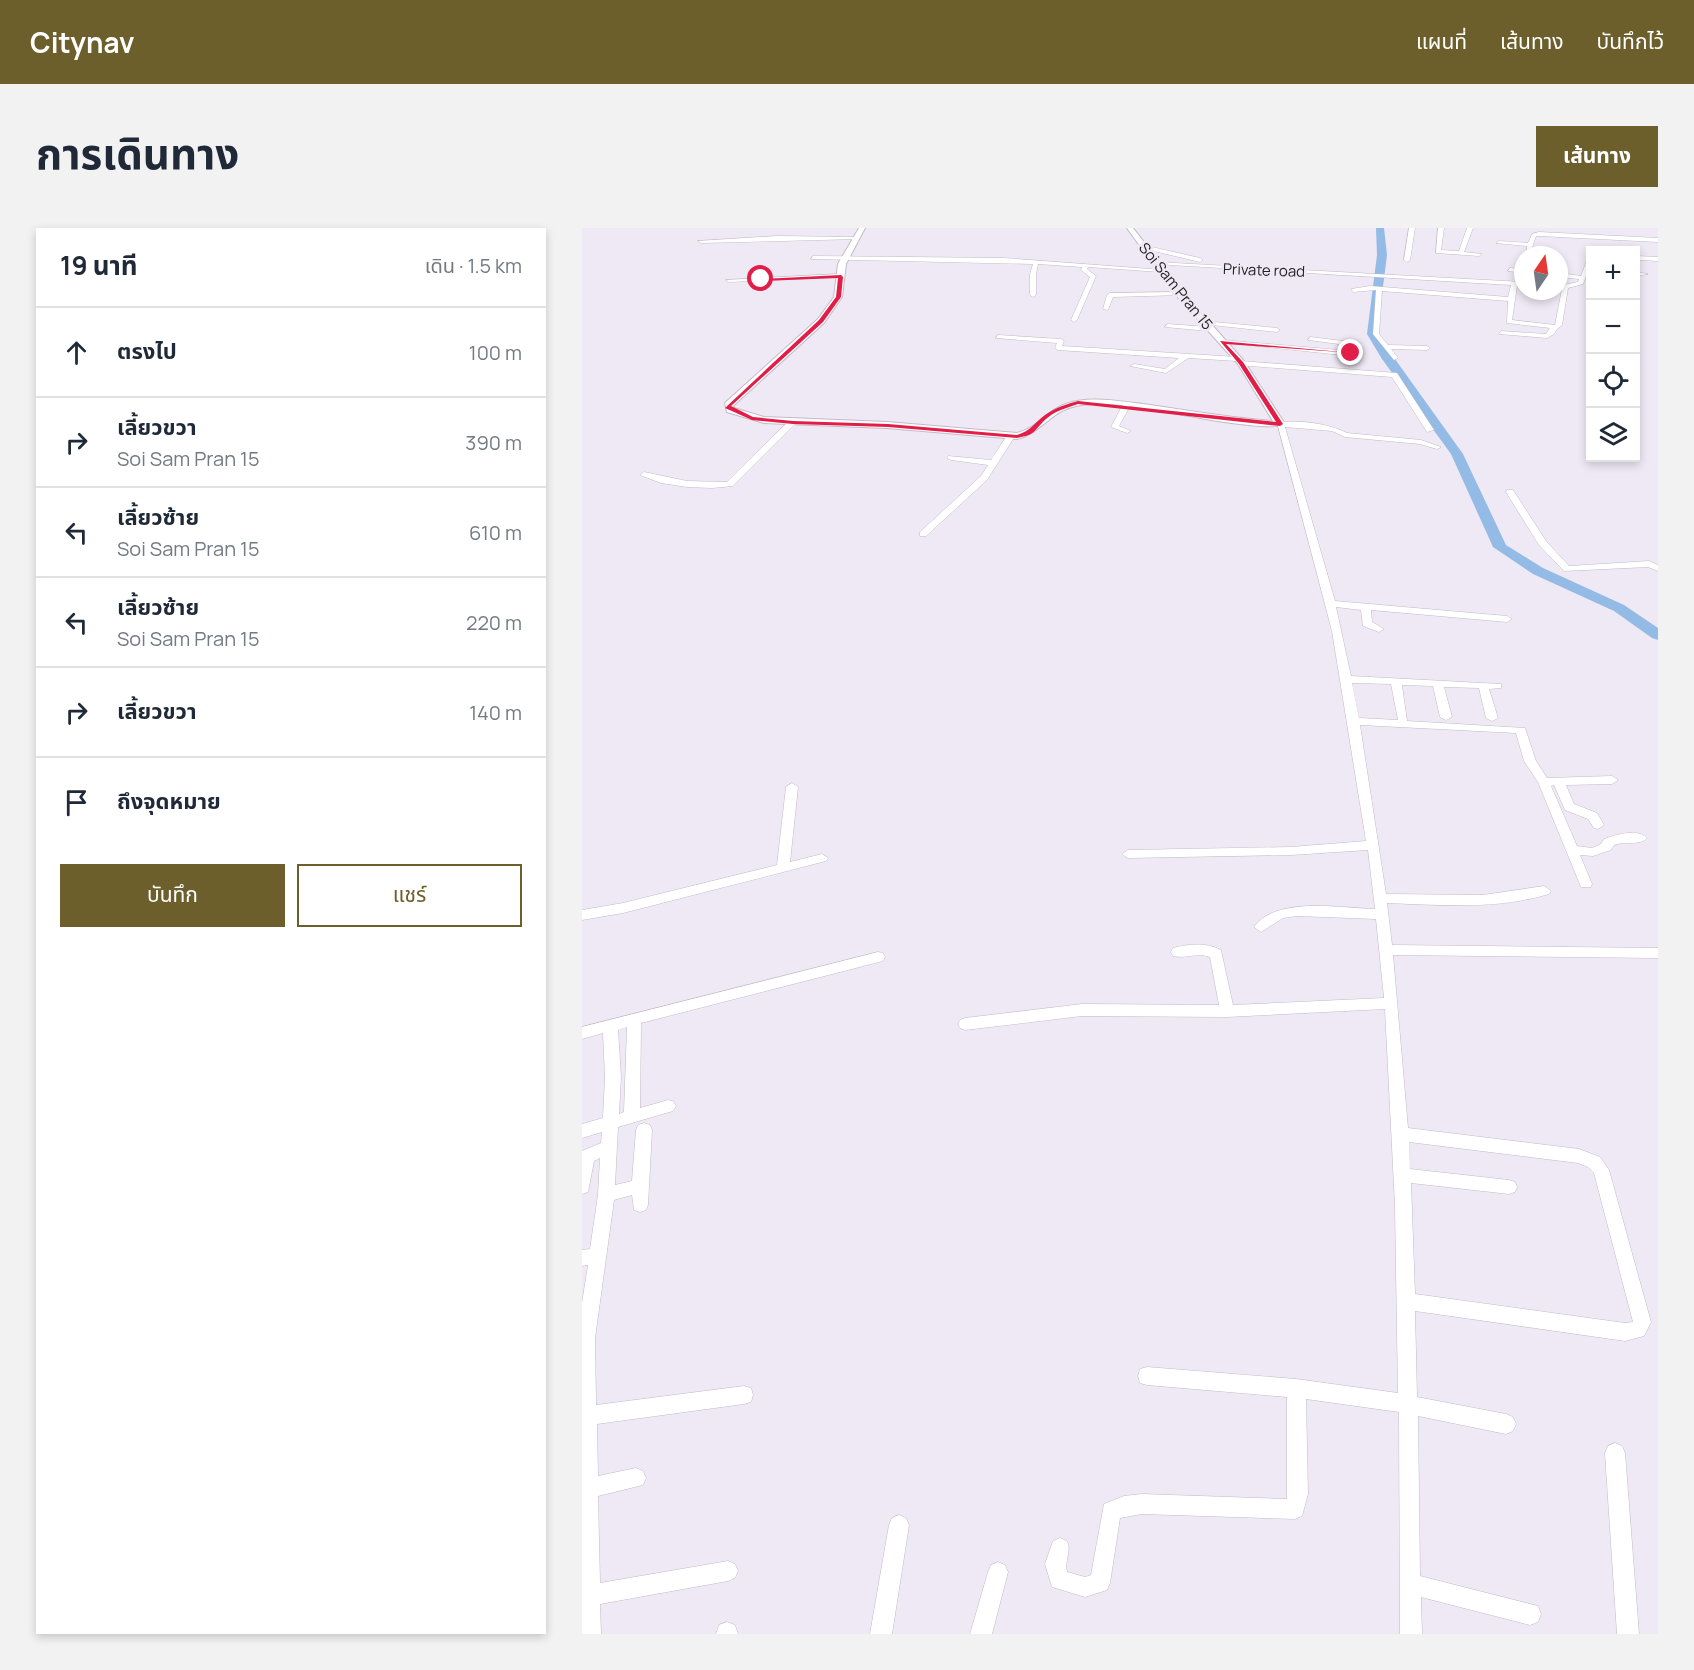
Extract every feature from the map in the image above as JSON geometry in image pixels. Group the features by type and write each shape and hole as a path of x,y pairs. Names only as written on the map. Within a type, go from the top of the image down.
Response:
{"street":[{"path":"862,228 844,257 838,297 821,321 727,406 752,418 793,422 888,425 1011,436 1031,433 1050,413 1078,403 1126,405 1328,428 1347,439 1421,442 1437,447"},
{"name":"Soi Sam Pran 15","path":"1130,228 1205,327 1239,361 1280,424"},
{"path":"1407,260 1412,228"},
{"path":"1442,228 1437,251 1479,254"},
{"path":"1461,253 1470,228"},
{"path":"1499,243 1531,245 1534,235 1539,234 1655,242"},
{"path":"1593,244 1596,237"},
{"path":"701,241 777,238 855,239"},
{"path":"1143,247 1208,262"},
{"path":"1640,257 1658,258"},
{"name":"Private road","path":"813,258 1036,262 1086,266 1371,274 1514,284"},
{"path":"1034,295 1033,274 1036,262"},
{"path":"1074,320 1093,276 1083,269 1086,266"},
{"path":"1510,270 1514,270"},
{"path":"1568,287 1580,285 1586,272"},
{"path":"1640,274 1645,274"},
{"path":"729,280 840,276"},
{"path":"1568,276 1584,278"},
{"path":"1442,294 1445,279"},
{"path":"1353,290 1370,288 1511,299"},
{"path":"1379,289 1376,334 1394,358"},
{"path":"1514,293 1511,299 1509,322 1554,327 1560,325 1561,300"},
{"path":"1106,309 1110,296 1180,294"},
{"path":"1198,316 1215,316"},
{"path":"1226,316 1259,323"},
{"path":"1167,327 1277,330"},
{"path":"1202,339 1199,332 1205,327"},
{"path":"1501,333 1547,336 1552,333 1554,327"},
{"path":"998,338 1061,342 1058,348 1186,356 1394,375 1430,430"},
{"path":"1310,339 1341,342 1344,344 1342,353"},
{"path":"1222,342 1342,353 1354,353 1356,347"},
{"path":"1386,347 1427,348"},
{"path":"1134,366 1166,371 1186,356"},
{"path":"1126,405 1115,427 1127,431"},
{"path":"644,475 666,480 721,486 730,484 793,422"},
{"path":"1280,424 1330,604 1346,680 1372,845 1385,950 1396,1063 1406,1301 1411,1634"},
{"path":"923,534 977,485 1011,436"},
{"path":"951,458 994,463"},
{"path":"1510,492 1556,559 1567,569 1649,564 1658,568"},
{"path":"1330,604 1507,619"},
{"path":"1366,607 1367,624 1379,629"},
{"path":"1346,680 1497,686"},
{"path":"1396,682 1403,719"},
{"path":"1438,684 1446,717"},
{"path":"1483,685 1492,718"},
{"path":"1353,722 1520,729 1530,761 1544,782 1586,885"},
{"path":"1544,782 1612,780"},
{"path":"1558,781 1569,807 1593,816 1598,825"},
{"path":"783,868 792,787"},
{"path":"1572,850 1593,852 1607,848 1608,842 1614,840 1641,838"},
{"path":"1128,854 1291,850 1372,845"},
{"path":"582,915 622,908 822,858"},
{"path":"1379,898 1482,900 1521,897 1544,891"},
{"path":"1261,927 1279,914 1298,911 1381,914"},
{"path":"1178,952 1201,950 1212,951 1216,954 1227,1011"},
{"path":"1385,950 1658,953"},
{"path":"582,1033 878,957"},
{"path":"965,1024 1082,1010 1227,1011 1390,1003"},
{"path":"632,1117 634,1019"},
{"path":"590,1634 585,1407 586,1338 590,1257 606,1195 613,1077 609,1026"},
{"path":"582,1131 668,1106"},
{"path":"640,1205 644,1130"},
{"path":"1399,1134 1580,1156 1593,1162 1601,1170 1608,1192 1641,1322 1638,1330 1625,1332 1406,1301"},
{"path":"582,1187 586,1157 609,1148"},
{"path":"1401,1175 1509,1187"},
{"path":"606,1195 640,1186"},
{"path":"1147,1376 1296,1388 1407,1404 1506,1424"},
{"path":"1060,1548 1055,1564 1059,1580 1085,1587 1100,1583 1112,1511 1124,1506 1142,1504 1295,1509 1298,1494 1296,1388"},
{"path":"585,1407 744,1395"},
{"path":"1615,1452 1628,1634"},
{"path":"588,1488 636,1478"},
{"path":"881,1634 899,1525"},
{"path":"589,1595 728,1572"},
{"path":"981,1634 998,1572"},
{"path":"1410,1584 1530,1614"}],"waterway":[{"path":"1380,228 1382,255 1372,334 1386,357 1457,454 1500,547 1538,571 1619,608 1658,635"}],"route":[{"path":"761,279 841,277 838,297 821,321 727,406 730,410 752,418 793,422 888,425 1017,436 1031,433 1044,418 1058,409 1090,402 1280,424 1241,363 1222,342 1351,353"}]}
